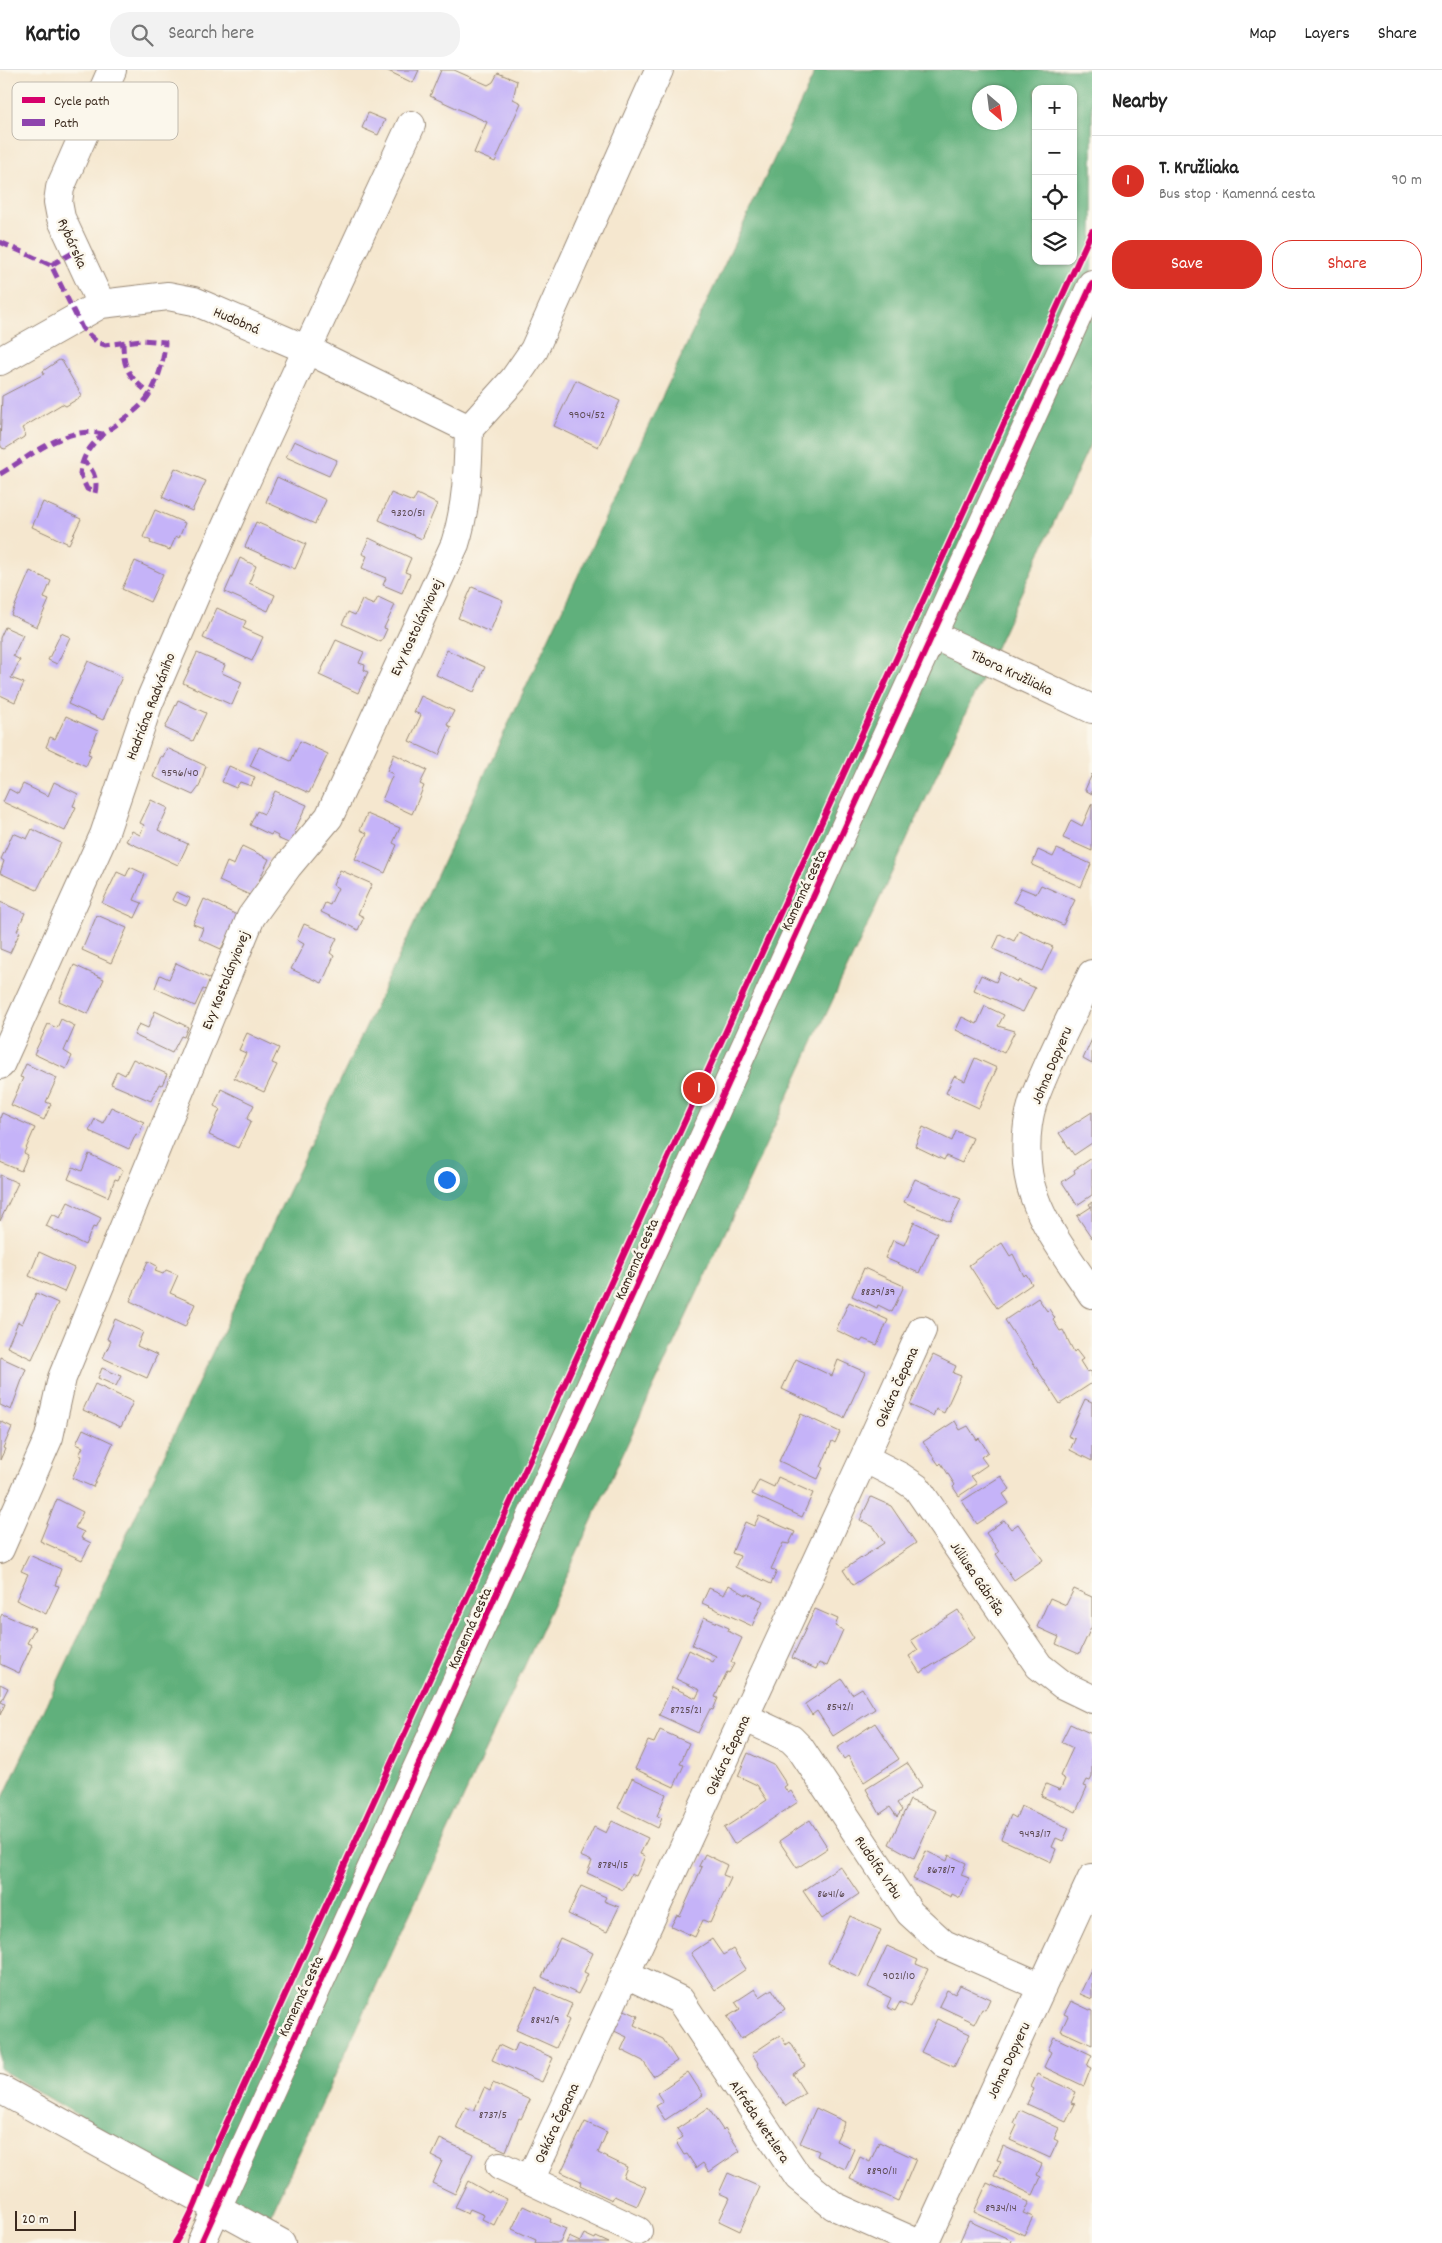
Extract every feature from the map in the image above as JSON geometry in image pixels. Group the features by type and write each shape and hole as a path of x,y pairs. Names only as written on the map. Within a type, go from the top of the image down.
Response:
{"street":[{"name":"Rybárska","path":"107,82 112,70"},
{"path":"469,430 514,379 534,350 659,70"},
{"name":"Hadriána Radvániho","path":"0,1065 104,834 151,696 247,479 413,122"},
{"name":"Rybárska","path":"81,140 60,188 58,202 61,218 101,304"},
{"name":"Kamenná cesta","path":"201,2243 1092,284"},
{"name":"Hudobná","path":"0,361 101,304 168,296 194,301 308,350 469,430"},
{"name":"Evy Kostolányiovej","path":"0,1549 49,1437 62,1378 251,917 288,866 329,818 454,544 460,527 467,491 469,430"},
{"name":"Tibora Kružliaka","path":"933,635 1092,708"},
{"name":"Johna Dopyeru","path":"1092,974 1033,1103 1028,1133 1027,1167 1033,1194 1043,1218 1092,1294"},
{"name":"Oskára Čepana","path":"530,2180 922,1330"},
{"name":"Júliusa Gábriša","path":"864,1458 901,1477 917,1488 1039,1666 1063,1685 1092,1699"},
{"name":"Rudolfa Vrbu","path":"744,1717 791,1739 800,1748 910,1913 928,1931 952,1948 1042,1987"},
{"name":"Johna Dopyeru","path":"924,2243 1092,1878"},
{"name":"Alfréda Wetzlera","path":"626,1974 680,2000 798,2177 834,2206 917,2243"},
{"path":"0,2089 281,2243"},
{"name":"Oskára Čepana","path":"500,2166 638,2230"}],"green space":[{"path":"816,70 1092,70 1092,440 268,2220 216,2197 0,2069 0,1804"}],"building":[{"path":"386,70 419,70 413,83"},
{"path":"441,70 454,70 488,85 493,82 498,73 517,81 513,99 521,103 495,162 474,153 487,122 430,96"},
{"path":"368,113 385,120 378,135 362,128"},
{"path":"59,360 62,361 82,396 66,406 62,404 22,428 25,434 24,437 5,449 2,448 0,444 2,396 44,374 43,371"},
{"path":"576,380 620,401 598,447 554,426"},
{"path":"294,441 337,460 329,476 286,457"},
{"path":"175,468 206,481 192,511 162,497"},
{"path":"277,477 326,500 315,524 266,502"},
{"path":"391,493 413,502 417,494 437,504 422,539 379,520"},
{"path":"43,502 81,519 69,544 32,527"},
{"path":"155,510 185,523 179,538 176,536 170,550 150,543 151,541 143,537"},
{"path":"256,522 306,544 295,569 245,547"},
{"path":"369,538 411,558 405,572 410,574 402,593 383,585 386,578 362,568 367,556 362,554"},
{"path":"240,558 256,566 249,583 275,595 268,611 225,592"},
{"path":"135,561 163,574 150,602 122,589"},
{"path":"30,571 51,581 44,598 49,600 37,627 11,615"},
{"path":"472,587 503,600 490,632 458,618"},
{"path":"378,597 395,605 384,628 387,629 381,642 342,624 348,612 355,615 362,600 374,605"},
{"path":"217,608 246,621 243,628 263,637 252,661 203,638"},
{"path":"5,627 23,635 13,656 20,660 11,678 24,683 15,702 0,695 0,638"},
{"path":"61,633 70,637 57,664 48,660"},
{"path":"336,640 364,652 359,663 365,665 364,670 368,672 358,693 319,675"},
{"path":"447,650 485,667 474,692 436,675"},
{"path":"197,653 225,665 222,673 242,682 232,705 183,683"},
{"path":"88,661 122,677 103,720 68,704"},
{"path":"421,696 454,711 447,725 451,727 439,755 409,741 421,715 414,712"},
{"path":"178,700 206,713 193,741 165,728"},
{"path":"66,716 98,731 88,754 91,755 86,766 46,747 50,737 55,739"},
{"path":"300,741 328,754 309,793 250,766 259,747 291,761"},
{"path":"167,748 206,766 199,787 193,795 153,777 161,756 163,757"},
{"path":"394,754 427,770 420,784 424,786 412,814 382,800 393,774 387,771"},
{"path":"229,766 255,777 251,786 240,782 236,788 222,782"},
{"path":"1092,774 1092,794 1085,790"},
{"path":"54,782 78,794 73,806 76,807 65,831 3,802 9,789 18,794 23,784 48,796"},
{"path":"275,791 307,805 294,832 300,835 295,846 277,838 278,836 272,833 271,835 250,825 257,811 264,814"},
{"path":"151,800 168,808 158,830 188,844 178,865 126,841 132,831 140,835 144,825 140,823"},
{"path":"1092,803 1092,851 1063,838 1071,820 1082,826"},
{"path":"367,814 400,828 393,843 397,845 385,873 355,859 367,833 360,830"},
{"path":"32,829 61,843 37,890 0,873 4,861 1,859 13,833 27,839"},
{"path":"242,846 269,859 252,896 219,881 227,862 234,865"},
{"path":"1057,849 1091,864 1081,887 1032,865 1038,850 1053,857"},
{"path":"130,867 145,874 134,900 142,903 135,918 102,903 117,872 126,876"},
{"path":"340,870 372,884 358,914 364,917 358,930 321,912 325,903 330,905 338,888 333,885"},
{"path":"1041,885 1075,900 1063,925 1014,902 1021,888 1036,894"},
{"path":"176,892 190,898 186,906 172,900"},
{"path":"204,899 239,916 221,949 199,939 203,928 193,924"},
{"path":"0,902 25,913 17,931 20,932 10,953 0,949"},
{"path":"97,915 127,928 111,963 82,950"},
{"path":"304,924 337,938 330,953 334,956 322,983 291,969 304,944 297,940"},
{"path":"1019,931 1053,947 1042,971 993,949 1000,934 1014,941"},
{"path":"176,963 211,979 206,990 203,989 195,1006 155,988 160,975 169,979"},
{"path":"74,965 104,979 88,1014 59,1001"},
{"path":"1000,972 1017,982 1018,980 1035,988 1023,1012 974,990 981,975 996,982"},
{"path":"985,1006 1004,1015 998,1026 1015,1031 1004,1053 956,1030 962,1017 977,1024"},
{"path":"155,1011 188,1027 184,1037 181,1036 172,1053 134,1035 139,1024 148,1028"},
{"path":"61,1019 75,1026 64,1051 72,1056 66,1069 34,1054 48,1024 57,1028"},
{"path":"247,1033 279,1048 272,1063 277,1065 264,1092 234,1078 246,1053 239,1050"},
{"path":"1092,1039 1092,1064 1083,1059"},
{"path":"975,1058 997,1068 979,1108 946,1093 954,1076 965,1081"},
{"path":"133,1059 167,1074 162,1085 159,1084 151,1101 111,1084 117,1071 125,1075"},
{"path":"26,1064 57,1078 46,1102 51,1104 44,1120 11,1105 23,1078 20,1077"},
{"path":"221,1089 254,1105 247,1119 251,1121 238,1148 209,1135 220,1109 214,1106"},
{"path":"111,1107 144,1122 139,1135 136,1134 129,1149 89,1131 95,1119 103,1123"},
{"path":"1092,1112 1092,1143 1074,1155 1059,1133"},
{"path":"2,1113 35,1128 24,1153 28,1155 21,1171 0,1162 0,1118"},
{"path":"923,1127 952,1141 956,1131 973,1138 962,1163 946,1156 944,1160 915,1146"},
{"path":"89,1154 123,1170 118,1180 115,1179 108,1197 68,1179 73,1167 82,1171"},
{"path":"1092,1158 1092,1195 1077,1205 1062,1182 1075,1173 1074,1170"},
{"path":"0,1175 18,1183 0,1221"},
{"path":"915,1179 961,1199 950,1222 904,1202"},
{"path":"68,1202 101,1218 96,1228 93,1227 85,1245 46,1226 52,1214 60,1218"},
{"path":"1092,1202 1092,1238 1077,1216 1091,1207 1089,1204"},
{"path":"914,1222 937,1233 919,1273 885,1258 893,1240 904,1245"},
{"path":"1002,1243 1010,1256 1013,1254 1024,1276 1026,1274 1032,1284 997,1308 969,1265"},
{"path":"39,1252 74,1268 64,1292 29,1276"},
{"path":"148,1261 157,1266 155,1271 163,1274 166,1270 178,1275 170,1293 195,1304 185,1327 130,1301"},
{"path":"864,1268 904,1286 892,1312 878,1305 877,1308 852,1296"},
{"path":"36,1293 58,1303 32,1359 7,1347 18,1322 22,1324"},
{"path":"1038,1298 1047,1311 1049,1309 1055,1318 1053,1320 1060,1331 1063,1330 1074,1352 1076,1350 1083,1359 1080,1361 1087,1372 1090,1371 1092,1373 1092,1383 1060,1404 1005,1320"},
{"path":"849,1302 888,1320 877,1345 863,1339 861,1342 836,1330"},
{"path":"115,1319 143,1332 137,1346 157,1355 147,1378 103,1358 111,1341 107,1339"},
{"path":"933,1355 956,1366 953,1373 961,1376 944,1413 936,1409 933,1416 910,1405"},
{"path":"0,1357 26,1369 11,1410 0,1405"},
{"path":"796,1359 832,1376 838,1360 865,1372 844,1418 782,1389"},
{"path":"102,1368 121,1376 116,1386 98,1378"},
{"path":"95,1384 133,1402 121,1427 83,1410"},
{"path":"1085,1399 1092,1402 1092,1461 1070,1450 1075,1439 1068,1436"},
{"path":"801,1414 840,1432 835,1443 832,1441 818,1479 779,1461"},
{"path":"0,1421 12,1427 0,1460"},
{"path":"955,1421 960,1430 968,1426 988,1452 981,1457 987,1465 971,1476 977,1484 959,1496 953,1487 955,1485 941,1463 939,1465 923,1442"},
{"path":"83,1429 113,1443 93,1487 72,1478 82,1456 79,1455 83,1447 76,1444"},
{"path":"1001,1476 1010,1489 1003,1494 1009,1503 977,1524 962,1501"},
{"path":"778,1477 813,1493 802,1517 752,1494 759,1480 774,1487"},
{"path":"871,1497 891,1506 916,1543 853,1585 843,1570 884,1543 874,1527 860,1520"},
{"path":"57,1499 83,1512 75,1528 84,1532 81,1538 91,1543 82,1560 40,1541"},
{"path":"759,1516 795,1532 789,1544 783,1543 771,1569 777,1571 771,1584 735,1567 740,1556 732,1553 745,1522 754,1526"},
{"path":"1004,1520 1011,1529 1018,1524 1043,1560 1014,1580 996,1554 999,1552 986,1533"},
{"path":"29,1555 61,1569 55,1585 59,1586 46,1614 16,1600 28,1574 21,1571"},
{"path":"729,1585 746,1595 746,1593 763,1601 752,1626 702,1603 709,1588 724,1595"},
{"path":"1074,1589 1092,1597 1092,1626 1079,1654 1056,1644 1059,1637 1037,1627 1050,1598 1066,1605"},
{"path":"815,1609 838,1619 835,1626 843,1630 827,1666 819,1663 816,1669 792,1658"},
{"path":"958,1610 975,1638 920,1673 909,1656 918,1650 911,1640"},
{"path":"2,1614 35,1628 27,1643 32,1645 19,1673 0,1664 0,1618"},
{"path":"704,1617 729,1628 728,1631 742,1638 731,1662 734,1664 729,1673 727,1672 715,1697 718,1698 713,1710 710,1709 698,1733 659,1715 672,1687 696,1698 700,1690 676,1679 689,1650 713,1662 716,1656 692,1645"},
{"path":"842,1679 852,1694 862,1688 875,1709 833,1736 817,1711 812,1715 805,1704"},
{"path":"0,1684 8,1688 1,1702 5,1704 0,1715"},
{"path":"875,1723 899,1759 864,1782 848,1756 844,1759 837,1748"},
{"path":"1070,1724 1092,1734 1092,1777 1090,1781 1087,1780 1084,1786 1087,1787 1076,1812 1041,1796 1046,1784 1060,1790 1065,1779 1060,1776 1073,1748 1061,1742"},
{"path":"660,1730 689,1743 680,1764 684,1765 674,1787 635,1769 648,1741 654,1743"},
{"path":"748,1753 774,1765 787,1785 784,1787 788,1793 791,1791 798,1802 734,1844 724,1828 767,1800 757,1785 738,1776"},
{"path":"907,1763 922,1786 897,1803 902,1810 897,1817 890,1807 880,1814 866,1789"},
{"path":"632,1778 666,1794 657,1816 662,1818 658,1828 618,1808"},
{"path":"910,1800 936,1811 914,1858 889,1844"},
{"path":"1021,1806 1069,1828 1063,1841 1056,1838 1052,1847 1056,1849 1051,1862 1001,1839 1011,1815 1016,1818"},
{"path":"810,1820 828,1848 797,1868 779,1841"},
{"path":"612,1821 648,1838 640,1854 645,1856 641,1866 636,1876 631,1874 623,1890 587,1873 592,1861 580,1856 594,1827 606,1833"},
{"path":"926,1851 947,1861 949,1855 966,1863 961,1875 969,1878 960,1898 952,1894 951,1897 913,1879"},
{"path":"705,1854 727,1865 723,1875 731,1878 710,1923 703,1920 695,1937 671,1926 677,1915 680,1916 702,1867 699,1866"},
{"path":"840,1866 859,1894 822,1919 803,1891"},
{"path":"581,1886 606,1897 604,1901 619,1907 607,1932 568,1914"},
{"path":"850,1916 881,1930 859,1978 828,1963"},
{"path":"560,1938 593,1953 584,1972 588,1974 578,1994 542,1977"},
{"path":"712,1939 723,1955 733,1949 746,1969 715,1990 691,1953"},
{"path":"887,1946 918,1960 916,1964 928,1969 910,2007 900,2002 895,2011 887,2007 891,1998 868,1987"},
{"path":"1092,1968 1092,1999 1080,1994"},
{"path":"960,1985 990,1999 985,2010 982,2009 975,2023 939,2006 947,1990 955,1994"},
{"path":"536,1988 572,2004 566,2018 569,2020 556,2048 516,2030"},
{"path":"755,1989 760,1997 772,1989 785,2009 741,2039 727,2017 740,2009 735,2002"},
{"path":"1071,2001 1092,2011 1092,2045 1061,2031 1068,2016 1064,2014"},
{"path":"620,2008 638,2016 634,2025 663,2039 677,2061 653,2076 643,2061 621,2050 627,2037 610,2029"},
{"path":"937,2019 970,2034 954,2067 921,2052"},
{"path":"780,2035 786,2045 790,2042 805,2066 793,2074 805,2093 786,2106 752,2054"},
{"path":"1054,2037 1092,2055 1087,2066 1091,2068 1084,2086 1044,2067 1051,2052 1048,2050"},
{"path":"518,2042 553,2058 542,2082 492,2060 499,2045 514,2052"},
{"path":"688,2072 703,2095 665,2120 656,2106 663,2102 657,2093"},
{"path":"1037,2074 1076,2092 1071,2103 1075,2104 1066,2122 1027,2104 1034,2089 1031,2087"},
{"path":"493,2083 530,2100 521,2119 519,2118 506,2151 456,2128 466,2107 474,2111 484,2088 490,2091"},
{"path":"708,2108 723,2130 725,2128 740,2151 709,2172 703,2163 696,2168 687,2154 684,2155 676,2142 683,2137 677,2129"},
{"path":"816,2108 845,2122 836,2141 854,2149 845,2169 817,2156 819,2151 800,2143"},
{"path":"1020,2110 1059,2128 1054,2139 1058,2141 1050,2158 1010,2140 1017,2125 1014,2123"},
{"path":"585,2122 607,2132 598,2153 627,2167 623,2177 646,2187 637,2206 614,2196 612,2200 580,2185 581,2181 561,2172"},
{"path":"440,2139 473,2154 455,2194 432,2183 442,2161 432,2156"},
{"path":"879,2142 916,2159 898,2201 850,2179 860,2157 870,2162"},
{"path":"1003,2146 1042,2164 1037,2175 1041,2177 1033,2195 994,2176 1001,2161 997,2160"},
{"path":"728,2173 760,2187 740,2231 719,2221 730,2198 719,2193"},
{"path":"468,2181 489,2193 490,2191 507,2199 494,2225 482,2219 484,2215 470,2209 468,2213 455,2207"},
{"path":"987,2183 1029,2202 1023,2213 1033,2217 1024,2235 974,2212"},
{"path":"523,2206 551,2219 550,2222 566,2229 560,2243 535,2243 536,2240 512,2229"},
{"path":"969,2221 1011,2240 1010,2243 959,2243"},
{"path":"584,2234 609,2243 566,2243 569,2237 580,2242"}],"marked path":[{"path":"0,242 51,265 82,328 97,342 105,345 141,340 165,342 163,359 151,392 141,405 95,442 83,461 80,474 87,489 95,493 96,484 94,476 84,462"},
{"path":"51,265 76,251"},
{"path":"123,342 124,359 129,372 150,394"},
{"path":"0,474 48,444 62,438 89,432 102,434"}],"cycle path":[{"path":"175,2243 187,2223 196,2202 211,2157 1092,231"},
{"path":"201,2243 1092,284"}],"place":[{"name":"T. Kružliaka","path":"699,1088"}]}
